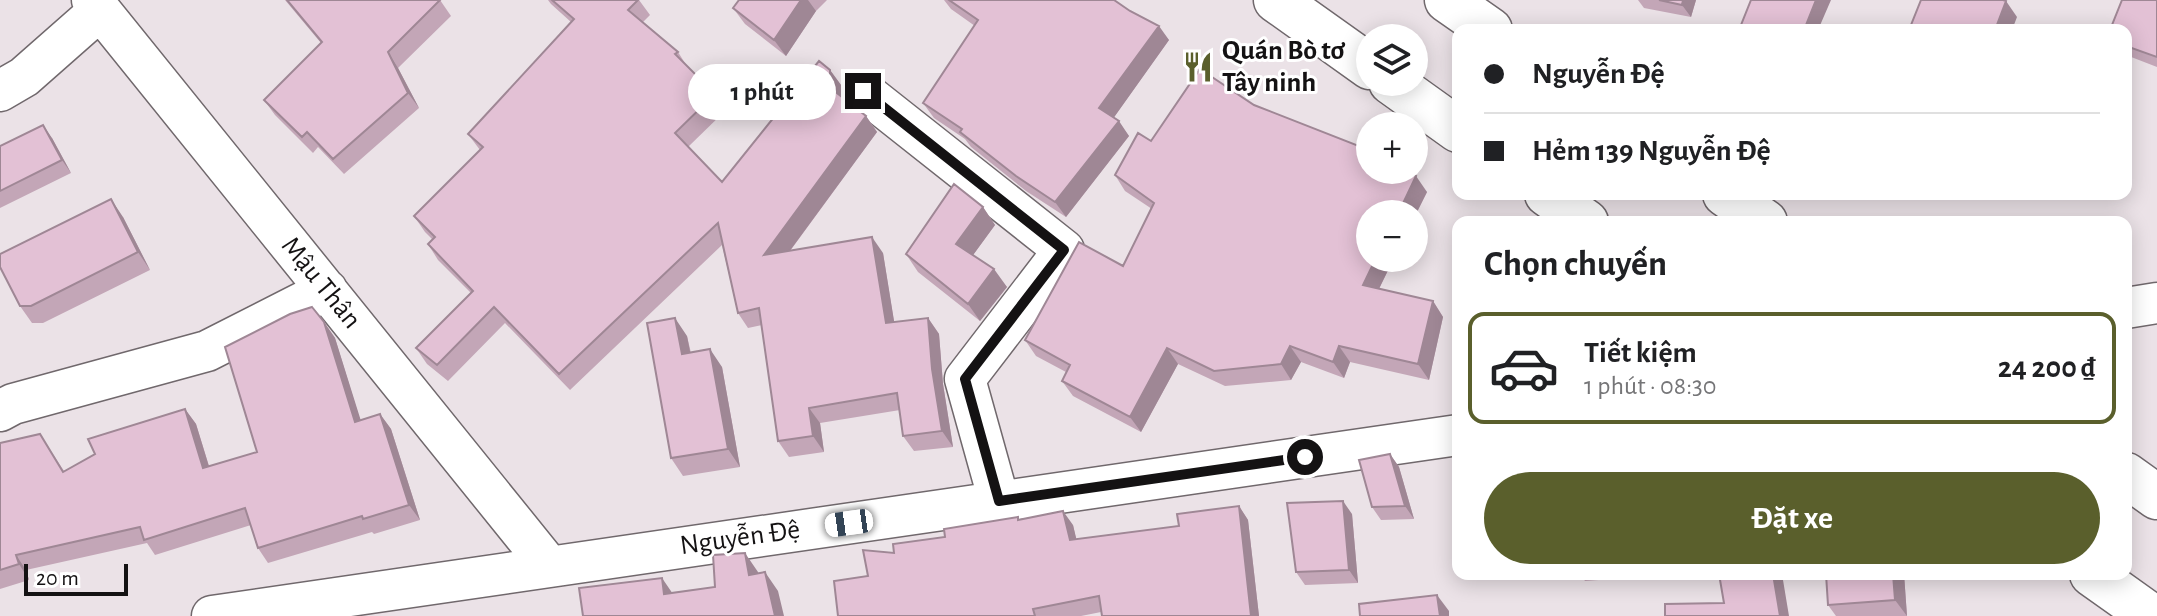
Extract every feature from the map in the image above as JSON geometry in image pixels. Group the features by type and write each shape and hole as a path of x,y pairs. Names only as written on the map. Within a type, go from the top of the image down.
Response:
{"main road":[{"path":"1276,0 1356,57"},
{"path":"1447,0 1481,24"},
{"path":"1411,96 1452,126"},
{"path":"1734,200 1756,216"},
{"path":"2132,479 2157,497"},
{"path":"2100,580 2151,616"}],"street":[{"path":"0,91 24,77 96,5"},
{"name":"Mậu Thân","path":"96,5 549,566"},
{"path":"863,91 1064,250 965,379 999,501"},
{"path":"0,411 13,404 207,351 327,290"},
{"path":"2132,307 2157,303"},
{"name":"Nguyễn Đệ","path":"212,616 1452,436"}],"building":[{"path":"287,0 440,0 388,52 408,93 333,159 307,132 302,137 264,100 322,42"},
{"path":"552,0 638,0 628,10 678,52 675,54 715,94 675,133 722,182 819,61 830,70 830,83 837,93 866,116 764,255 872,237 886,323 928,318 942,431 903,436 897,393 809,408 813,436 778,441 759,308 738,313 718,223 559,374 494,307 437,365 416,348 473,291 428,244 435,237 414,216 483,147 468,134 574,19"},
{"path":"739,0 801,0 774,40 733,8"},
{"path":"949,0 1114,0 1159,26 1099,108 1119,121 1055,202 1016,176 960,132 962,129 923,103 978,20"},
{"path":"1659,0 1683,0 1682,5"},
{"path":"1751,0 1816,0 1806,24 1741,24"},
{"path":"1921,0 2006,1 1997,24 1911,24"},
{"path":"2122,0 2157,0 2157,57 2132,48 2132,24 2112,24"},
{"path":"1200,69 1254,105 1356,145 1356,184 1412,184 1405,200 1356,200 1356,272 1369,272 1363,285 1433,301 1418,364 1339,346 1333,362 1290,346 1281,364 1214,371 1167,348 1130,417 1062,381 1070,365 1025,340 1079,242 1123,266 1154,203 1115,175 1138,133 1151,141"},
{"path":"43,125 62,160 0,191 0,146"},
{"path":"954,184 983,207 956,244 994,269 968,304 906,254"},
{"path":"111,199 138,252 31,306 20,306 0,267 0,254"},
{"path":"312,307 324,322 355,422 380,414 409,505 258,548 245,508 144,540 140,527 16,555 19,564 0,570 0,443 40,434 63,472 95,454 88,439 185,409 203,468 257,452 225,347 290,314"},
{"path":"675,318 682,354 710,349 728,449 671,458 647,323"},
{"path":"1390,454 1405,506 1372,507 1359,460"},
{"path":"1343,501 1349,570 1296,572 1287,503"},
{"path":"1239,506 1251,616 1102,616 1099,596 1033,609 1035,616 838,616 834,581 868,576 863,550 894,553 893,544 945,537 944,529 1063,511 1070,540 1179,526 1177,514"},
{"path":"745,553 749,575 765,572 775,616 583,616 579,588 662,578 664,594 715,587 713,555"},
{"path":"1720,580 1774,580 1780,616 1665,616 1665,604 1724,603"},
{"path":"1826,580 1893,580 1895,600 1828,605"},
{"path":"1437,595 1440,616 1360,616 1359,604"}],"place":[{"name":"Quán Bò tơ Tây ninh","path":"1198,67"}],"route":[{"path":"863,91 1064,250 965,379 999,501 1305,457"}]}
